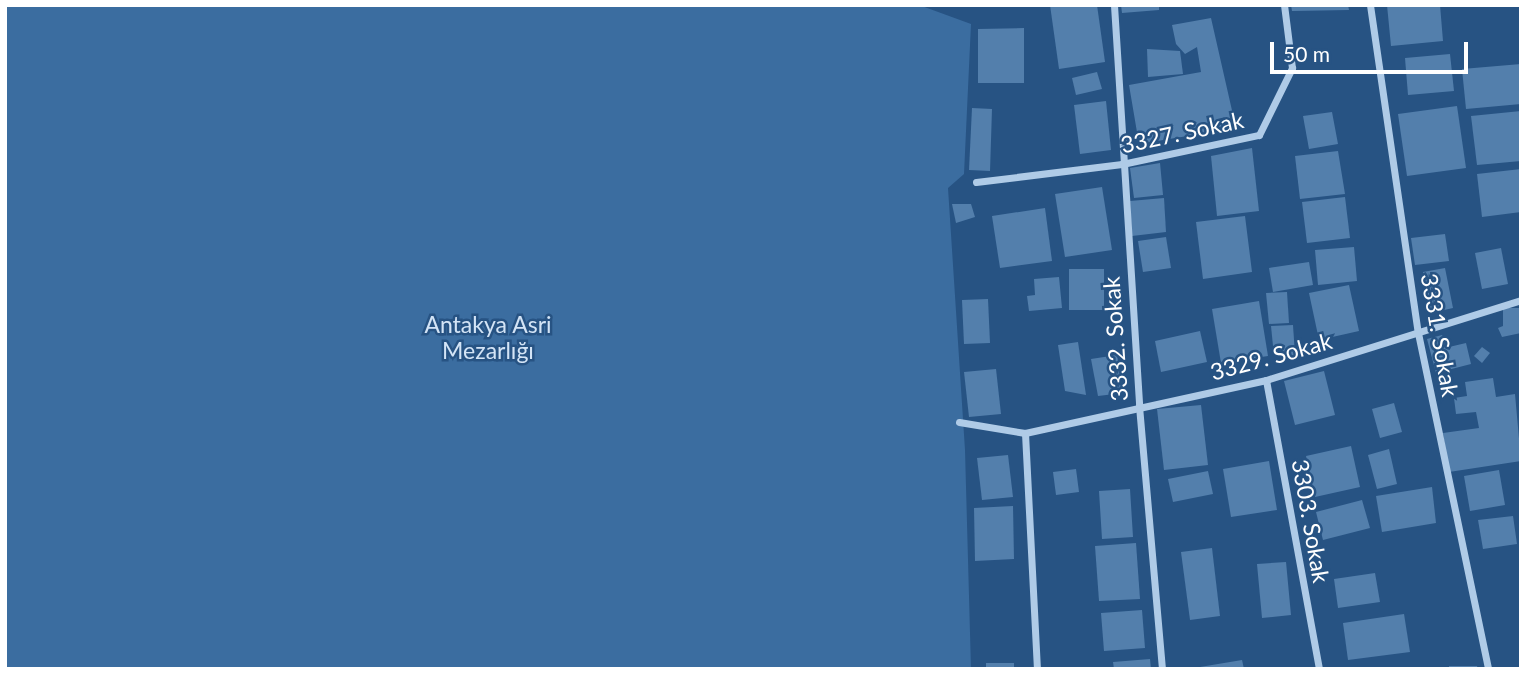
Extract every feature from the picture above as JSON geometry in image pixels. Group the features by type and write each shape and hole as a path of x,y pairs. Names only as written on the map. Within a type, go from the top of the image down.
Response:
{"street":[{"name":"3332. Sokak","path":"1114,5 1139,406 1162,669"},
{"name":"3327. Sokak","path":"976,182 1122,164 1259,135 1292,68 1284,5"},
{"name":"3331. Sokak","path":"1370,5 1418,332 1488,669"},
{"name":"3329. Sokak","path":"959,422 1026,433 1266,380 1521,300"},
{"name":"3303. Sokak","path":"1266,380 1319,669"},
{"path":"1026,433 1037,669"}],"green space":[{"name":"Antakya Asri Mezarlığı","path":"5,5 919,5 971,24 964,174 948,188 965,450 971,669 5,669"}],"building":[{"path":"1050,5 1097,5 1105,62 1059,69"},
{"path":"1121,5 1159,5 1159,10 1122,13"},
{"path":"1291,5 1348,5 1349,10 1292,11"},
{"path":"1387,5 1440,5 1443,41 1391,46"},
{"path":"1211,18 1236,128 1139,144 1129,85 1201,72 1197,47 1185,54 1176,44 1172,25"},
{"path":"1024,28 1024,83 978,83 978,29"},
{"path":"1147,49 1180,51 1183,74 1148,77"},
{"path":"1450,54 1454,91 1408,95 1405,58"},
{"path":"1521,64 1521,104 1466,109 1462,69"},
{"path":"1097,72 1102,89 1076,95 1072,78"},
{"path":"1106,101 1111,150 1080,154 1074,105"},
{"path":"1457,106 1466,168 1407,176 1398,114"},
{"path":"972,108 992,109 990,171 969,170"},
{"path":"1521,111 1521,161 1477,165 1471,116"},
{"path":"1332,112 1338,144 1309,149 1303,116"},
{"path":"1252,148 1259,211 1217,216 1211,156"},
{"path":"1338,151 1345,194 1300,199 1295,156"},
{"path":"1160,163 1163,195 1134,198 1130,168"},
{"path":"1521,169 1521,212 1482,217 1477,174"},
{"path":"1102,187 1112,250 1065,257 1055,194"},
{"path":"1345,197 1350,238 1307,243 1302,202"},
{"path":"1164,198 1166,232 1132,236 1130,201"},
{"path":"952,204 971,204 975,217 956,223"},
{"path":"1045,208 1052,261 1000,268 992,216"},
{"path":"1245,216 1252,272 1203,279 1196,222"},
{"path":"1445,234 1449,261 1415,265 1411,238"},
{"path":"1166,237 1171,268 1143,272 1138,241"},
{"path":"1354,247 1357,281 1318,285 1315,250"},
{"path":"1501,248 1508,284 1482,289 1475,253"},
{"path":"1309,262 1313,285 1273,292 1269,268"},
{"path":"1445,268 1453,308 1431,313 1423,272"},
{"path":"1069,269 1104,269 1104,310 1069,310"},
{"path":"1059,277 1062,308 1029,311 1027,296 1035,295 1034,279"},
{"path":"1349,285 1359,331 1319,340 1309,293"},
{"path":"1287,292 1289,323 1269,324 1266,293"},
{"path":"988,299 990,343 964,344 962,300"},
{"path":"1259,301 1268,356 1221,363 1212,309"},
{"path":"1503,308 1521,308 1521,333 1502,337 1498,328 1503,326"},
{"path":"1293,325 1295,355 1274,356 1271,326"},
{"path":"1200,331 1207,362 1161,372 1155,341"},
{"path":"1442,335 1449,347 1466,343 1471,364 1436,373 1427,339"},
{"path":"1078,342 1086,395 1065,391 1058,345"},
{"path":"1482,347 1490,353 1482,363 1474,356"},
{"path":"1117,355 1123,393 1098,396 1091,359"},
{"path":"996,369 1001,414 969,417 964,372"},
{"path":"1324,371 1335,415 1295,425 1284,381"},
{"path":"1493,378 1496,397 1515,394 1521,461 1449,472 1443,433 1479,428 1476,412 1456,414 1454,398 1467,396 1465,382"},
{"path":"1394,403 1402,432 1380,438 1372,409"},
{"path":"1201,405 1208,465 1164,470 1157,409"},
{"path":"1351,446 1360,487 1315,497 1306,456"},
{"path":"1389,449 1397,484 1377,489 1368,455"},
{"path":"1008,455 1013,497 982,500 977,458"},
{"path":"1269,461 1277,510 1231,517 1223,469"},
{"path":"1076,469 1079,492 1056,495 1053,472"},
{"path":"1499,470 1505,505 1470,511 1464,476"},
{"path":"1208,471 1213,494 1173,502 1168,479"},
{"path":"1432,487 1436,523 1382,532 1376,496"},
{"path":"1130,489 1133,537 1102,539 1099,491"},
{"path":"1362,500 1370,528 1323,540 1316,512"},
{"path":"1013,506 1014,559 975,561 974,508"},
{"path":"1513,516 1517,544 1483,549 1478,520"},
{"path":"1136,543 1140,599 1099,601 1095,546"},
{"path":"1212,548 1220,616 1190,620 1181,552"},
{"path":"1286,562 1291,615 1262,618 1257,564"},
{"path":"1375,573 1380,602 1338,608 1334,579"},
{"path":"1142,610 1145,648 1104,651 1101,613"},
{"path":"1404,614 1410,652 1348,660 1343,623"},
{"path":"1150,659 1151,669 1114,669 1113,662"},
{"path":"1242,660 1244,669 1200,669 1200,667"},
{"path":"986,663 1014,663 1014,669 986,669"},
{"path":"1449,666 1477,666 1478,669 1449,669"}]}
